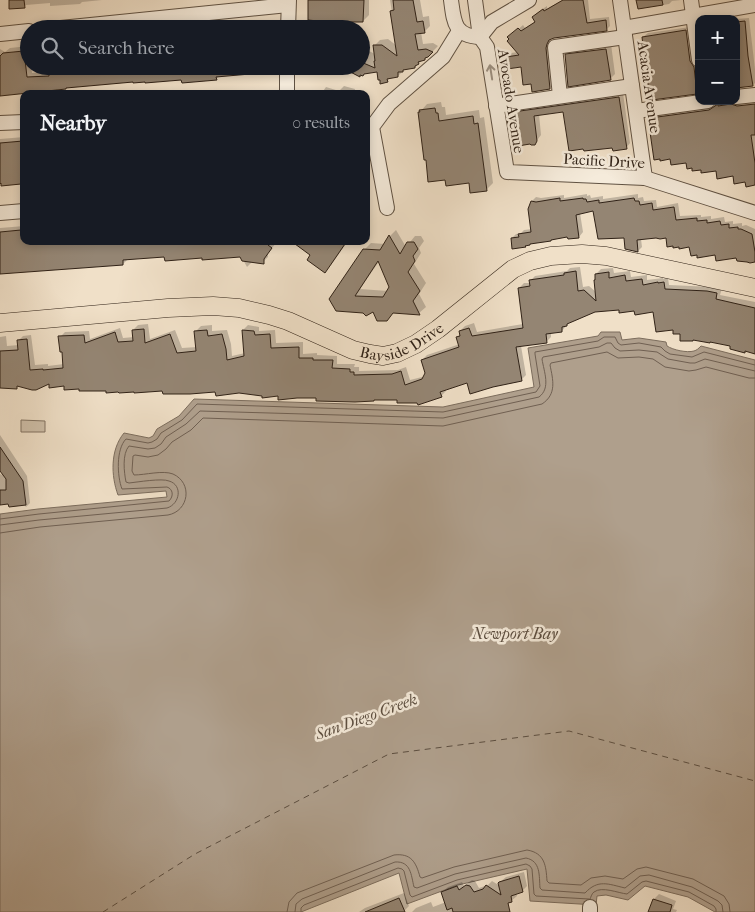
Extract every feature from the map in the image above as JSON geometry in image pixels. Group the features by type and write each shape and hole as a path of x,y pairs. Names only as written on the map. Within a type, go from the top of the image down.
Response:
{"main road":[{"name":"Bayside Drive","path":"0,323 168,308 213,306 239,308 269,315 353,350 383,356 397,353 416,344 513,269 530,261 551,256 582,254 606,256 755,288"}],"street":[{"path":"387,208 372,127 389,104 443,57 460,31 454,23 450,0"},
{"name":"Avocado Avenue","path":"475,0 480,37 487,47 507,172"},
{"path":"480,37 492,22 530,0"},
{"name":"Acacia Avenue","path":"620,0 645,178"},
{"path":"690,0 695,31"},
{"path":"133,20 288,3 288,20"},
{"path":"560,96 555,47 693,16 755,5"},
{"name":"Avocado Avenue","path":"460,31 470,36 480,37"},
{"path":"0,34 20,32"},
{"path":"287,75 287,90"},
{"path":"496,106 632,86"},
{"path":"740,97 755,95"},
{"path":"636,111 695,103"},
{"path":"0,124 20,122"},
{"name":"Pacific Drive","path":"507,172 645,178 755,213"},
{"path":"0,213 20,211"}],"shaded area":[{"path":"21,420 45,421 45,432 21,432"}],"water":[{"name":"Newport Bay","path":"601,332 620,332 622,340 639,338 666,342 667,346 680,351 694,351 701,346 755,360 755,912 715,912 688,897 645,886 628,900 606,895 597,896 596,905 530,901 527,869 458,885 407,904 399,873 301,912 0,912 0,514 167,497 166,491 118,495 113,472 116,447 124,433 149,438 153,436 157,429 179,416 194,399 443,407 534,387 528,348 598,336"}],"building":[{"path":"9,0 24,0 25,8 9,9"},
{"path":"308,0 364,0 363,20 308,20"},
{"path":"393,0 413,0 417,22 423,21 425,33 415,34 418,50 426,49 433,52 425,60 418,62 419,64 415,68 398,72 398,77 387,79 388,82 380,84 377,72 370,73 370,66 375,68 373,45 382,45 397,56 390,11 394,10"},
{"path":"563,0 583,0 587,23 606,20 607,31 549,40 546,48 550,89 532,92 531,84 523,85 521,67 507,69 506,57 519,55 507,41 509,39 507,37 518,28 521,31 535,22 532,17 543,9 544,11"},
{"path":"636,0 662,0 663,5 638,9"},
{"path":"745,21 753,86 740,88 740,60 740,22"},
{"path":"686,30 690,61 694,67 695,94 652,100 649,91 642,37"},
{"path":"606,49 611,80 568,87 565,54"},
{"path":"20,51 20,75 27,75 27,77 49,75 239,75 216,77 217,80 182,83 181,80 133,82 57,90 20,90 20,94 0,96 0,56 3,53"},
{"path":"619,97 627,149 613,151 612,148 584,151 583,149 569,151 563,112 534,116 537,141 535,145 512,147 506,113"},
{"path":"755,104 755,135 751,135 755,163 755,185 746,187 745,182 734,184 733,176 717,179 716,171 701,173 701,170 692,171 692,168 687,169 686,163 671,165 670,159 654,160 649,125 651,124 650,118 709,110 716,105 737,106"},
{"path":"435,108 439,121 473,116 474,124 478,123 487,191 470,193 469,183 446,186 445,180 428,182 418,112 420,112 419,110"},
{"path":"20,141 20,184 1,186 0,184 0,143"},
{"path":"560,198 560,201 583,198 587,202 599,200 599,203 634,198 635,201 639,201 640,205 652,203 653,210 674,207 676,220 697,218 697,221 707,220 707,223 720,221 721,225 729,224 729,228 738,227 738,229 752,234 755,262 737,261 736,258 716,261 715,255 697,258 697,255 691,256 689,247 679,249 679,247 673,248 673,246 667,247 666,238 637,240 638,252 625,249 624,238 598,239 593,211 576,215 579,238 568,239 567,237 512,249 511,238 519,237 518,234 531,232 528,209 531,201 536,202"},
{"path":"20,230 20,245 268,245 272,248 264,259 264,264 242,261 240,257 165,261 164,257 123,260 123,265 0,274 0,232"},
{"path":"389,235 400,254 407,242 414,242 418,249 413,256 415,261 408,272 420,291 413,301 420,315 393,313 387,321 377,321 373,312 366,316 363,313 336,311 329,299 363,249 380,250","holes":["378,261 389,287 383,297 355,296"]},
{"path":"296,245 344,245 325,273 307,260 310,255"},
{"path":"576,271 578,291 584,290 596,301 595,274 609,272 609,278 625,275 626,281 642,279 643,285 664,282 665,289 717,293 716,299 755,308 755,354 730,349 730,346 710,342 680,341 680,334 673,334 673,330 656,332 653,312 635,315 634,311 619,313 619,310 595,312 567,324 567,326 562,327 562,332 546,334 547,343 516,347 522,381 470,394 467,383 440,392 442,397 418,405 417,403 397,403 397,400 355,402 316,401 316,398 297,398 278,400 278,396 262,398 262,396 239,393 216,396 215,392 190,394 163,394 162,391 106,393 106,391 79,391 79,389 64,390 64,386 49,388 49,384 36,390 17,386 17,389 0,388 0,351 18,350 17,340 27,339 30,370 43,370 63,368 58,336 84,335 85,343 115,332 118,342 133,341 132,330 144,329 145,343 170,334 177,353 196,351 194,331 207,330 208,336 222,334 227,360 244,356 242,330 254,331 255,335 270,334 271,348 299,347 299,358 333,360 332,368 350,369 350,372 354,372 354,375 392,374 401,371 405,385 422,379 425,373 421,360 459,347 456,337 460,336 459,331 469,328 472,336 523,328 518,288 530,286 529,280 564,275 564,273"},
{"path":"0,447 23,481 26,505 9,507 8,504 0,505 0,490 6,490 6,479 0,471"},
{"path":"519,876 523,892 511,896 512,902 508,903 510,912 453,912 452,908 447,910 441,892 457,886 459,890 466,885 470,886 474,892 483,889 486,885 501,895 498,883"},
{"path":"399,898 405,912 365,912"},
{"path":"653,899 672,905 670,912 648,912"}],"ferry route":[{"path":"103,912 195,854 389,754 569,731 755,781"}],"water label":[{"name":"San Diego Creek","path":"366,716"}]}
